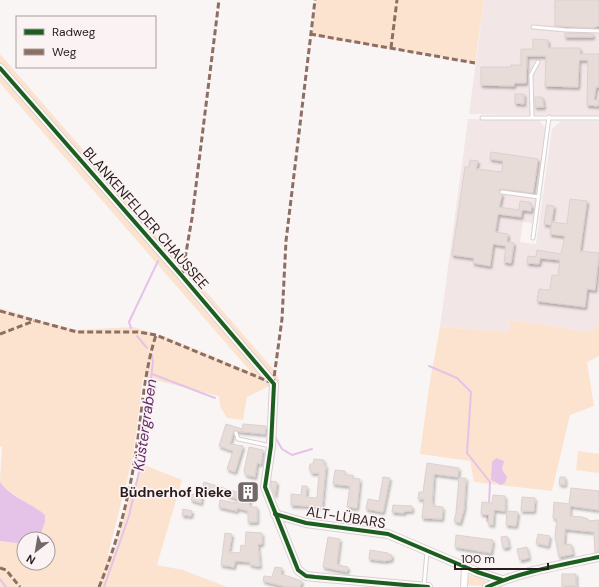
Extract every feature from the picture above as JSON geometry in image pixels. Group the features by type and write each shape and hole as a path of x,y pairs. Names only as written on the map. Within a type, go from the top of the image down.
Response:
{"street":[{"name":"BLANKENFELDER CHAUSSEE","path":"0,68 182,276 274,384 271,446"},
{"path":"271,446 265,487 298,570 306,576 428,587"},
{"name":"ALT-LÜBARS","path":"275,514 306,523 388,534 465,568 502,580"},
{"path":"487,587 502,580 564,564 599,557"},
{"path":"464,587 465,568"}],"lane":[{"path":"533,27 599,31"},
{"path":"532,117 531,75 538,62"},
{"path":"533,238 549,117"},
{"path":"482,118 599,118"},
{"path":"502,192 539,197"},
{"path":"236,433 238,439 271,446"},
{"path":"424,586 427,550"}],"shaded area":[{"path":"316,0 484,0 475,63 312,36"},
{"path":"484,0 599,0 599,116 469,114"},
{"path":"0,54 274,370 280,381 247,397 243,420 227,418 220,406 219,396 143,377 133,457 108,554 113,555 127,504 142,464 182,480 157,565 183,570 227,587 0,587 0,541 16,543 16,571 56,571 56,531 42,531 45,522 45,515 13,494 0,482 2,447 0,446 0,308 77,330 133,327 166,337 251,372 0,83"},
{"path":"468,119 539,120 546,129 533,223 523,222 520,242 536,244 552,129 561,121 599,121 599,323 591,332 510,320 509,332 440,327"},
{"path":"510,320 591,332 599,323 599,356 587,362 594,406 570,415 552,491 474,482 470,461 420,454 429,387 440,327 509,332","holes":["504,464 502,469 506,475 498,484 494,482"]},
{"path":"578,451 599,454 599,473 576,470"},
{"path":"496,458 504,461 502,469 507,477 505,483 501,485 491,480 492,462"},
{"path":"0,482 9,492 45,515 45,522 42,531 16,531 16,543 0,541"},
{"path":"472,574 486,581 485,586 468,585 468,577"}],"building":[{"path":"555,0 599,0 599,26 593,28 555,26"},
{"path":"565,33 593,34 593,37 565,37"},
{"path":"533,39 548,40 548,48 580,48 580,54 599,54 599,87 596,87 594,100 599,100 598,106 587,105 588,60 579,60 578,87 545,86 546,56 527,56 526,83 514,83 514,86 481,85 481,67 511,67 511,65 521,65 521,49 533,49"},
{"path":"515,94 524,94 524,104 515,103"},
{"path":"535,97 542,97 544,107 535,107"},
{"path":"491,152 538,159 533,193 502,189 499,190 502,195 499,207 519,210 520,201 530,202 530,205 532,205 531,211 522,210 521,217 498,214 495,232 508,234 507,242 514,243 511,263 504,262 506,246 493,244 490,266 473,263 474,258 452,255 465,167 469,167 470,160 478,161 476,169 502,172 503,161 490,159"},
{"path":"570,199 587,201 580,251 599,253 595,290 587,289 585,307 537,301 539,289 550,290 552,275 558,276 560,260 540,258 539,264 527,263 528,256 536,257 537,250 561,254 565,236 550,234 552,222 567,224"},
{"path":"547,205 554,206 551,225 544,224"},
{"path":"226,424 242,429 243,424 266,426 265,434 234,431 230,444 243,446 235,472 227,469 233,451 219,446"},
{"path":"249,447 263,450 261,464 257,463 255,477 246,475 244,471"},
{"path":"314,459 324,460 324,465 326,465 322,507 291,505 291,494 301,495 302,486 307,486 306,497 317,498 319,473 311,473 311,469 309,469 310,464 313,464"},
{"path":"427,463 459,468 458,477 434,474 432,504 434,504 434,506 443,507 442,519 422,518 424,499 418,499 419,492 423,492"},
{"path":"335,470 345,471 345,475 353,475 352,478 360,479 357,508 347,507 350,486 333,484"},
{"path":"383,477 390,478 383,512 366,509 368,499 379,501"},
{"path":"560,477 565,477 565,485 559,484"},
{"path":"459,478 466,478 464,509 460,523 454,521"},
{"path":"271,481 277,482 275,496 271,486"},
{"path":"204,482 243,494 245,485 253,487 249,504 251,507 257,507 257,522 248,522 248,511 237,508 237,511 219,507 220,500 236,503 237,499 203,486"},
{"path":"571,488 599,491 599,510 570,506 570,516 582,517 588,519 588,521 599,520 599,552 595,552 594,532 565,529 564,545 571,544 573,554 559,557 555,536 557,519 553,518 554,502 569,504"},
{"path":"192,494 202,496 201,503 191,500"},
{"path":"493,495 505,496 505,511 494,510 493,525 488,524 489,515 481,514 482,502 492,503"},
{"path":"522,497 535,498 534,511 521,511"},
{"path":"393,505 412,506 412,511 405,511 404,513 392,512"},
{"path":"183,509 192,511 191,516 182,515"},
{"path":"507,511 518,512 516,526 506,525"},
{"path":"246,532 262,533 262,544 258,544 260,566 250,565 250,562 235,561 234,567 221,565 225,533 232,534 229,552 240,553 241,545 245,546"},
{"path":"538,534 550,536 548,546 536,543"},
{"path":"456,535 493,540 491,553 455,547"},
{"path":"507,536 509,547 503,548 501,537"},
{"path":"328,537 340,539 337,563 338,565 348,567 347,572 323,567"},
{"path":"527,547 529,558 520,560 517,549"},
{"path":"370,550 388,553 387,554 392,555 391,560 386,561 369,559"},
{"path":"275,567 282,568 281,574 302,581 300,587 287,587 263,581 264,576 272,577"},
{"path":"562,574 576,574 576,586 562,586"}],"waterway":[{"name":"Küstergraben","path":"131,328 129,322 158,261"},
{"name":"Küstergraben","path":"137,336 147,348"},
{"name":"Küstergraben","path":"104,587 129,516 141,463 153,362 152,355"},
{"path":"429,366 457,378 471,392 467,453 490,482 489,504"},
{"path":"152,374 215,398"},
{"path":"275,437 282,449 292,455 312,449"},
{"path":"487,521 488,513"},
{"path":"0,579 6,587"}],"marked path":[{"path":"182,276 192,218 219,0"},
{"path":"273,385 282,319 286,241 315,0"},
{"path":"391,48 397,0"},
{"path":"310,34 475,63"},
{"path":"0,311 77,332 138,332 156,335 270,382"},
{"path":"0,334 34,321"},
{"path":"99,587 116,540 129,491 145,380 156,335"},
{"path":"0,568 6,570 20,587"}],"cycle path":[{"path":"0,68 182,276 274,384 271,446 265,487 298,570 306,576 428,587"},
{"path":"275,514 306,523 388,534 477,572 502,580"},
{"path":"487,587 500,581 528,573 599,557"}],"place":[{"name":"Büdnerhof Rieke","path":"248,492"}]}
